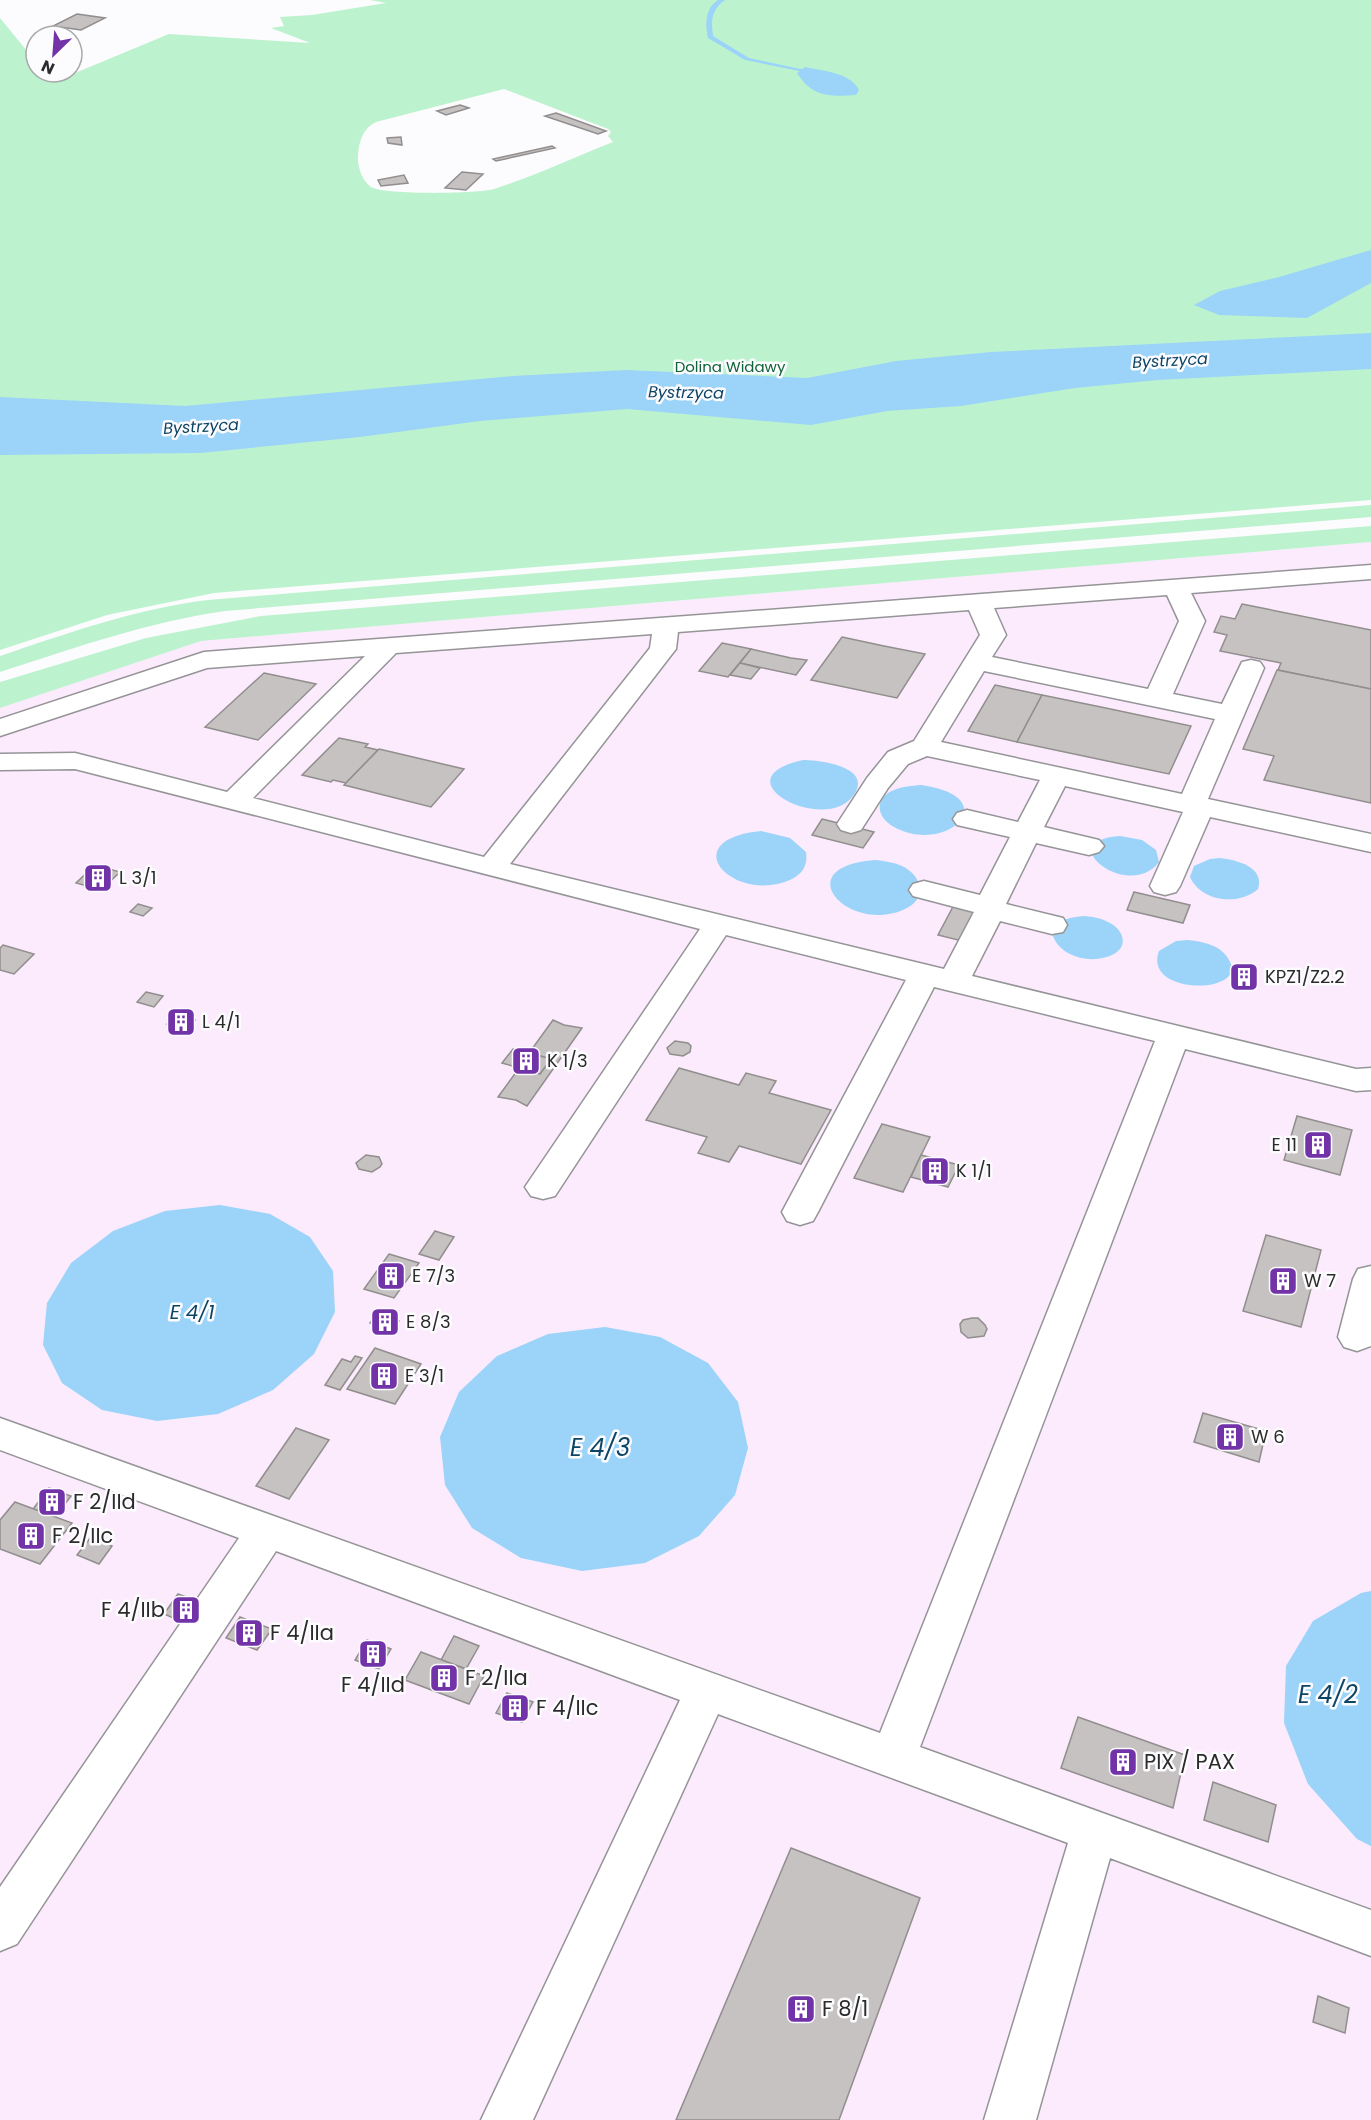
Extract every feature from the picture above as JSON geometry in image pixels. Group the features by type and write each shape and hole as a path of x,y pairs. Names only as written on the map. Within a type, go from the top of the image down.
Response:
{"lane":[{"path":"0,728 204,660 1371,572"},
{"path":"1157,699 1192,621 1176,588"},
{"path":"924,747 993,635 980,603"},
{"path":"491,868 663,649 666,624"},
{"path":"234,801 388,647"},
{"path":"976,662 1232,714"},
{"path":"1165,886 1251,668"},
{"path":"70,704 55,727 57,744 75,761"},
{"path":"851,824 877,784 898,758 924,747 1371,843"},
{"path":"0,762 75,761 718,924 1356,1080 1371,1080"},
{"path":"800,1212 939,977 990,908 1056,776"},
{"path":"967,819 1089,846"},
{"path":"924,890 1053,925"},
{"path":"543,1187 718,924"},
{"path":"893,1758 1174,1035"},
{"path":"1357,1337 1371,1279"},
{"path":"0,1434 1371,1933"},
{"path":"0,1928 266,1532"},
{"path":"507,2120 707,1690"},
{"path":"1010,2120 1095,1831"}],"shaded area":[{"path":"1371,542 1371,2120 0,2120 0,708 201,641"}],"green space":[{"name":"Dolina Widawy","path":"370,0 1371,0 1371,500 214,593 107,615 0,650 0,18 24,47 24,84 84,84 84,69 169,34 310,43 271,28 284,26 280,17 312,15 386,3","holes":["504,89 611,132 608,136 613,142 524,178 485,191 431,193 379,190 371,187 365,181 358,164 362,136 376,122"]},
{"path":"1371,505 1371,517 225,611 139,629 0,672 0,656 128,616 208,600"},
{"path":"1371,526 1371,542 201,641 0,708 0,682 146,638 261,616"}],"water":[{"path":"805,67 842,76 849,79 859,90 856,95 847,96 822,94 809,87 797,73"},
{"path":"1371,250 1371,283 1307,318 1219,315 1194,305 1220,291 1279,277"},
{"name":"Bystrzyca","path":"1371,333 1371,369 1158,380 1075,388 961,406 887,411 811,425 627,409 480,421 360,437 200,453 0,455 0,397 185,406 513,376 626,370 807,378 896,361 991,352"},
{"path":"803,760 830,763 850,771 856,776 858,784 855,793 842,805 824,810 804,807 786,800 774,791 770,780 779,769"},
{"path":"921,785 947,791 961,801 964,811 960,821 949,830 933,834 914,834 888,823 880,808 883,798 897,789"},
{"path":"761,831 790,838 806,852 805,865 799,874 792,879 770,885 750,884 733,878 721,868 716,857 720,846 734,837"},
{"path":"1120,836 1142,840 1156,850 1159,862 1146,873 1130,876 1115,873 1102,866 1094,857 1092,848 1100,840"},
{"path":"1220,858 1241,863 1254,870 1259,881 1258,889 1241,898 1231,899 1221,899 1203,892 1190,877 1194,866 1210,859"},
{"path":"875,860 899,865 914,875 920,886 920,892 914,903 907,908 886,915 866,914 848,907 836,898 830,886 834,875 848,865"},
{"path":"1085,916 1103,920 1117,928 1123,942 1119,950 1106,957 1088,959 1071,954 1057,944 1053,936 1060,922"},
{"path":"1188,940 1212,945 1226,955 1231,972 1225,980 1196,986 1179,983 1166,976 1158,966 1159,951 1176,941"},
{"name":"E 4/1","path":"220,1205 270,1214 310,1237 333,1271 335,1312 314,1354 273,1390 218,1414 157,1421 102,1410 62,1383 43,1345 47,1303 71,1263 113,1231 165,1211"},
{"name":"E 4/3","path":"605,1327 660,1337 708,1363 738,1402 748,1448 735,1495 699,1536 645,1563 582,1571 521,1558 472,1528 445,1485 440,1437 459,1392 497,1356 548,1334"},
{"name":"E 4/2","path":"1371,1591 1371,1846 1357,1839 1308,1784 1284,1723 1286,1666 1313,1621 1361,1593"}],"building":[{"path":"77,14 105,18 84,28 84,24 57,24"},
{"path":"460,105 469,108 446,115 437,111"},
{"path":"556,113 606,131 598,134 545,116"},
{"path":"401,137 402,145 388,143 387,138"},
{"path":"552,146 555,148 496,161 493,159"},
{"path":"462,172 483,174 466,190 445,188"},
{"path":"404,175 408,183 381,186 378,180"},
{"path":"1242,604 1371,630 1371,689 1278,670 1281,663 1220,651 1227,635 1214,632 1221,616 1235,619"},
{"path":"842,637 925,654 897,698 811,680"},
{"path":"722,643 751,649 728,677 699,671"},
{"path":"751,649 807,660 796,675 740,663"},
{"path":"740,663 760,668 751,679 730,675"},
{"path":"1277,670 1371,689 1371,803 1264,780 1274,756 1243,749"},
{"path":"264,673 316,684 258,740 205,727"},
{"path":"995,685 1042,695 1017,742 968,731"},
{"path":"1042,695 1191,726 1169,774 1017,742"},
{"path":"339,738 368,744 365,747 378,750 346,783 302,775"},
{"path":"379,749 464,769 431,807 344,785"},
{"path":"822,819 874,832 863,848 812,835"},
{"name":"L 3/1","path":"95,865 120,872 101,890 76,883"},
{"path":"1134,892 1190,905 1183,923 1127,910"},
{"path":"956,901 983,908 966,942 938,935"},
{"path":"138,904 152,908 143,916 130,912"},
{"path":"3,945 34,954 14,974 0,970 0,948"},
{"name":"KPZ1/Z2.2","path":"1237,969 1255,974 1250,985 1233,981"},
{"path":"146,992 163,996 154,1007 137,1002"},
{"name":"L 4/1","path":"175,1015 195,1020 187,1029 167,1024"},
{"path":"553,1020 564,1025 582,1028 527,1106 516,1100 498,1097 519,1068 540,1074 551,1059 529,1053"},
{"path":"675,1041 688,1043 691,1046 690,1052 683,1056 670,1054 667,1048"},
{"name":"K 1/3","path":"513,1049 551,1059 540,1074 502,1063"},
{"path":"679,1068 739,1085 746,1073 776,1081 769,1093 831,1110 801,1164 739,1146 729,1162 698,1153 707,1137 646,1120"},
{"name":"E 11","path":"1297,1116 1352,1130 1340,1175 1284,1160"},
{"path":"882,1124 930,1137 903,1192 854,1178"},
{"path":"366,1155 379,1157 382,1164 380,1167 372,1172 359,1169 356,1163"},
{"name":"K 1/1","path":"921,1155 959,1165 948,1187 911,1177"},
{"path":"435,1231 454,1237 439,1260 419,1254"},
{"name":"W 7","path":"1266,1235 1321,1250 1301,1327 1243,1311"},
{"name":"E 7/3","path":"389,1254 419,1263 394,1298 364,1289"},
{"name":"E 8/3","path":"377,1314 399,1321 393,1331 370,1323"},
{"path":"978,1318 985,1325 987,1329 984,1336 968,1338 961,1332 960,1324 963,1320"},
{"name":"E 3/1","path":"375,1348 421,1364 395,1404 347,1389"},
{"path":"355,1356 362,1358 340,1390 325,1385 342,1359 351,1362"},
{"name":"W 6","path":"1203,1413 1266,1431 1259,1462 1194,1442"},
{"path":"296,1428 329,1440 289,1499 256,1486"},
{"name":"F 2/IId","path":"49,1488 71,1496 56,1516 33,1509"},
{"name":"F 2/IIc","path":"15,1502 72,1523 40,1564 0,1549 0,1520"},
{"path":"91,1537 112,1546 99,1564 77,1555"},
{"name":"F 4/IIb","path":"178,1594 209,1605 194,1627 164,1614"},
{"name":"F 4/IIa","path":"240,1617 272,1629 257,1650 226,1638"},
{"path":"454,1636 479,1646 466,1669 441,1660"},
{"name":"F 4/IId","path":"367,1640 391,1649 379,1669 355,1660"},
{"name":"F 2/IIa","path":"421,1652 484,1676 469,1704 405,1680"},
{"name":"F 4/IIc","path":"507,1693 533,1702 522,1722 496,1713"},
{"name":"PIX / PAX","path":"1078,1717 1185,1755 1173,1808 1061,1768"},
{"path":"1213,1782 1276,1805 1268,1842 1204,1820"},
{"name":"F 8/1","path":"791,1848 920,1898 839,2120 676,2120"},
{"path":"1318,1996 1349,2008 1345,2033 1313,2022"}],"waterway":[{"path":"722,0 715,4 708,20 710,37 747,59 817,74"}],"place":[{"name":"L 3/1","path":"98,878"},
{"name":"KPZ1/Z2.2","path":"1244,977"},
{"name":"L 4/1","path":"181,1022"},
{"name":"K 1/3","path":"526,1061"},
{"name":"E 11","path":"1318,1145"},
{"name":"K 1/1","path":"935,1171"},
{"name":"E 7/3","path":"391,1276"},
{"name":"W 7","path":"1283,1281"},
{"name":"E 8/3","path":"385,1322"},
{"name":"E 3/1","path":"384,1376"},
{"name":"W 6","path":"1230,1437"},
{"name":"F 2/IId","path":"52,1502"},
{"name":"F 2/IIc","path":"31,1536"},
{"name":"F 4/IIb","path":"186,1610"},
{"name":"F 4/IIa","path":"249,1633"},
{"name":"F 4/IId","path":"373,1654"},
{"name":"F 2/IIa","path":"444,1678"},
{"name":"F 4/IIc","path":"515,1708"},
{"name":"PIX / PAX","path":"1123,1762"},
{"name":"F 8/1","path":"801,2009"}]}
